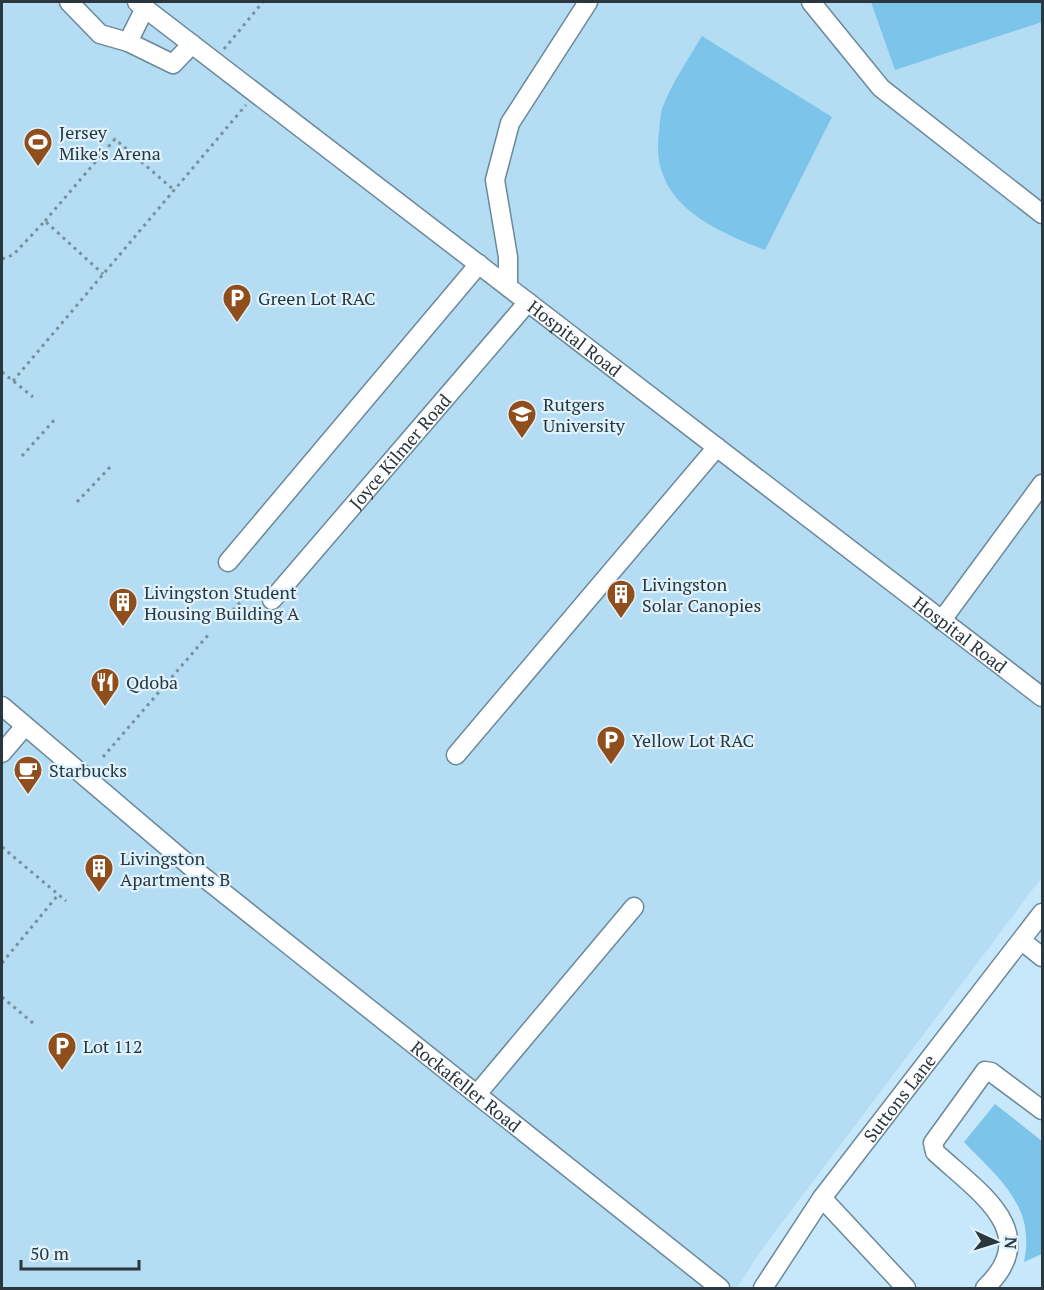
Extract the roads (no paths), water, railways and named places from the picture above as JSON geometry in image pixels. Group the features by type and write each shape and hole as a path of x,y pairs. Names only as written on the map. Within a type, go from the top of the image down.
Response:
{"street":[{"path":"69,2 100,34 129,42 172,64 192,44"},
{"path":"508,287 508,257 495,180 510,123 588,2"},
{"path":"811,2 881,88 1042,214"},
{"path":"129,42 141,5"},
{"name":"Hospital Road","path":"141,5 1042,696"},
{"path":"228,562 479,264"},
{"name":"Joyce Kilmer Road","path":"272,600 528,302"},
{"path":"456,755 717,447"},
{"path":"942,620 1042,484"},
{"path":"2,706 25,726 2,753"},
{"name":"Rockafeller Road","path":"25,726 214,884 720,1288"},
{"path":"477,1094 634,907"},
{"name":"Suttons Lane","path":"763,1288 822,1198 1042,913"},
{"path":"1022,941 1042,957"},
{"path":"985,1288 1007,1263 1012,1239 1005,1223 991,1204 935,1152 933,1143 985,1071 991,1072 1042,1110"},
{"path":"822,1198 906,1288"}],"place":[{"name":"Jersey Mike's Arena","path":"38,168"},
{"name":"Green Lot RAC","path":"237,324"},
{"name":"Rutgers University","path":"522,440"},
{"name":"Livingston Solar Canopies","path":"621,620"},
{"name":"Livingston Student Housing Building A","path":"123,628"},
{"name":"Qdoba","path":"105,708"},
{"name":"Yellow Lot RAC","path":"611,766"},
{"name":"Starbucks","path":"28,796"},
{"name":"Livingston Apartments B","path":"99,894"},
{"name":"Lot 112","path":"62,1072"}]}
